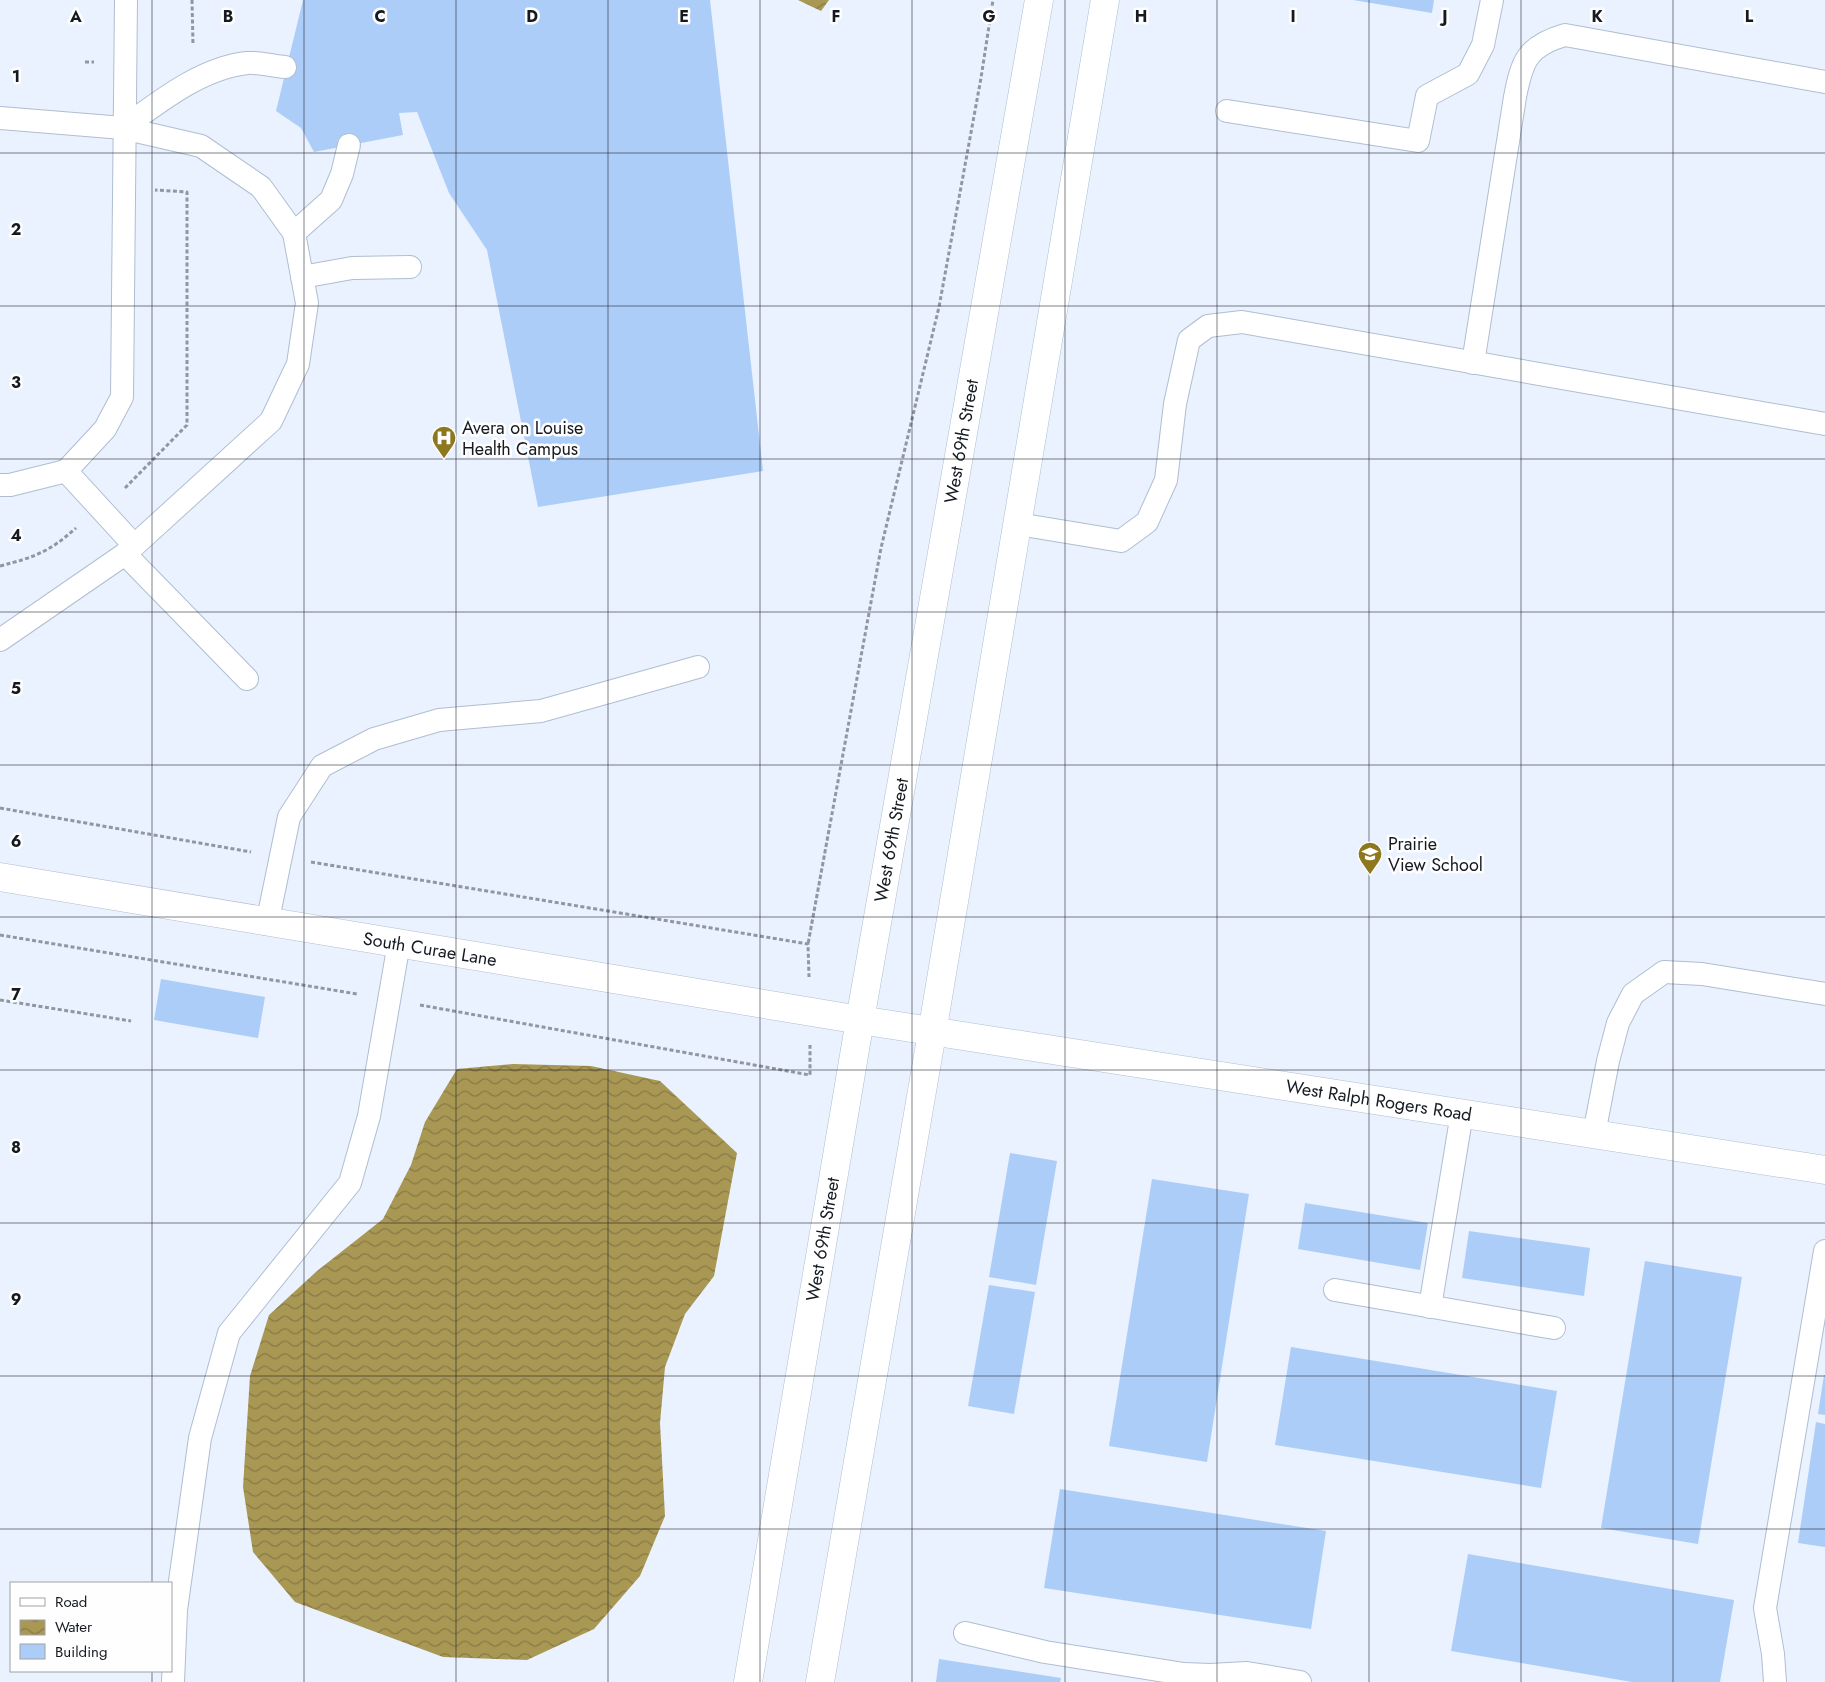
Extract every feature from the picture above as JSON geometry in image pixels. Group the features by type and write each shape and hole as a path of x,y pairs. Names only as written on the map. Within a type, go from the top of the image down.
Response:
{"main road":[{"name":"West 69th Street","path":"748,1682 860,1020 1039,0"},
{"path":"820,1682 932,1033 1105,0"},
{"name":"South Curae Lane","path":"0,876 267,924 399,942 860,1020"},
{"name":"West Ralph Rogers Road","path":"860,1020 932,1033 1825,1170"}],"lane":[{"path":"0,485 10,485 66,472 105,429 122,397 123,128 126,0"},
{"path":"1227,111 1418,141 1427,96 1468,74 1483,45 1492,0"},
{"path":"1473,363 1520,70 1531,51 1547,40 1564,35 1825,82"},
{"path":"123,128 158,102 207,74 247,63 286,67"},
{"path":"0,118 123,128 201,146 260,187 294,233 308,303 298,364 271,421 129,549 0,640"},
{"path":"294,233 331,200 342,174 349,146"},
{"path":"302,277 352,268 410,267"},
{"path":"1018,524 1121,541 1147,522 1166,480 1175,404 1189,340 1208,326 1242,322 1825,424"},
{"path":"66,472 129,549 247,679"},
{"path":"267,924 289,817 322,766 374,739 439,720 541,711 698,667"},
{"path":"173,1682 176,1610 200,1438 229,1333 350,1183 370,1116 399,942"},
{"path":"1594,1134 1608,1061 1618,1023 1633,994 1664,972 1702,974 1825,994"},
{"path":"1430,1306 1462,1113"},
{"path":"1775,1682 1773,1654 1765,1608 1825,1251"},
{"path":"1335,1290 1554,1328"},
{"path":"965,1633 1045,1652 1184,1674 1247,1673 1300,1682"}],"path":[{"path":"192,0 193,47"},
{"path":"810,1075 808,944 880,548 939,307 993,0"},
{"path":"0,808 281,857 808,944"},
{"path":"808,944 829,830"},
{"path":"0,1000 131,1021"}],"water":[{"path":"798,0 829,0 821,11"},
{"path":"513,1064 591,1066 660,1081 737,1153 714,1276 685,1314 665,1367 660,1423 665,1516 640,1576 594,1629 527,1660 443,1657 295,1602 253,1552 243,1487 250,1376 269,1315 317,1271 383,1219 411,1165 425,1122 457,1069"}],"building":[{"path":"303,0 710,0 763,471 538,507 487,250 449,193 417,112 399,113 403,135 314,152 301,128 276,111"},
{"path":"1353,0 1434,0 1432,13"},
{"path":"161,979 265,997 258,1038 154,1020"},
{"path":"1010,1153 1057,1161 1036,1285 989,1277"},
{"path":"1152,1179 1249,1194 1207,1462 1109,1446"},
{"path":"1305,1203 1428,1223 1420,1270 1298,1249"},
{"path":"1469,1231 1590,1248 1584,1296 1462,1278"},
{"path":"1645,1261 1742,1277 1698,1544 1601,1528"},
{"path":"989,1285 1035,1292 1014,1414 968,1406"},
{"path":"1291,1347 1557,1391 1541,1488 1275,1445"},
{"path":"1825,1375 1825,1415 1818,1414"},
{"path":"1816,1422 1825,1424 1825,1547 1798,1543"},
{"path":"1060,1489 1326,1531 1311,1629 1044,1588"},
{"path":"1468,1554 1734,1600 1720,1682 1632,1682 1451,1651"},
{"path":"939,1659 1061,1678 1060,1682 936,1682"}],"place":[{"name":"Avera on Louise Health Campus","path":"444,459"},
{"name":"Prairie View School","path":"1370,875"}]}
